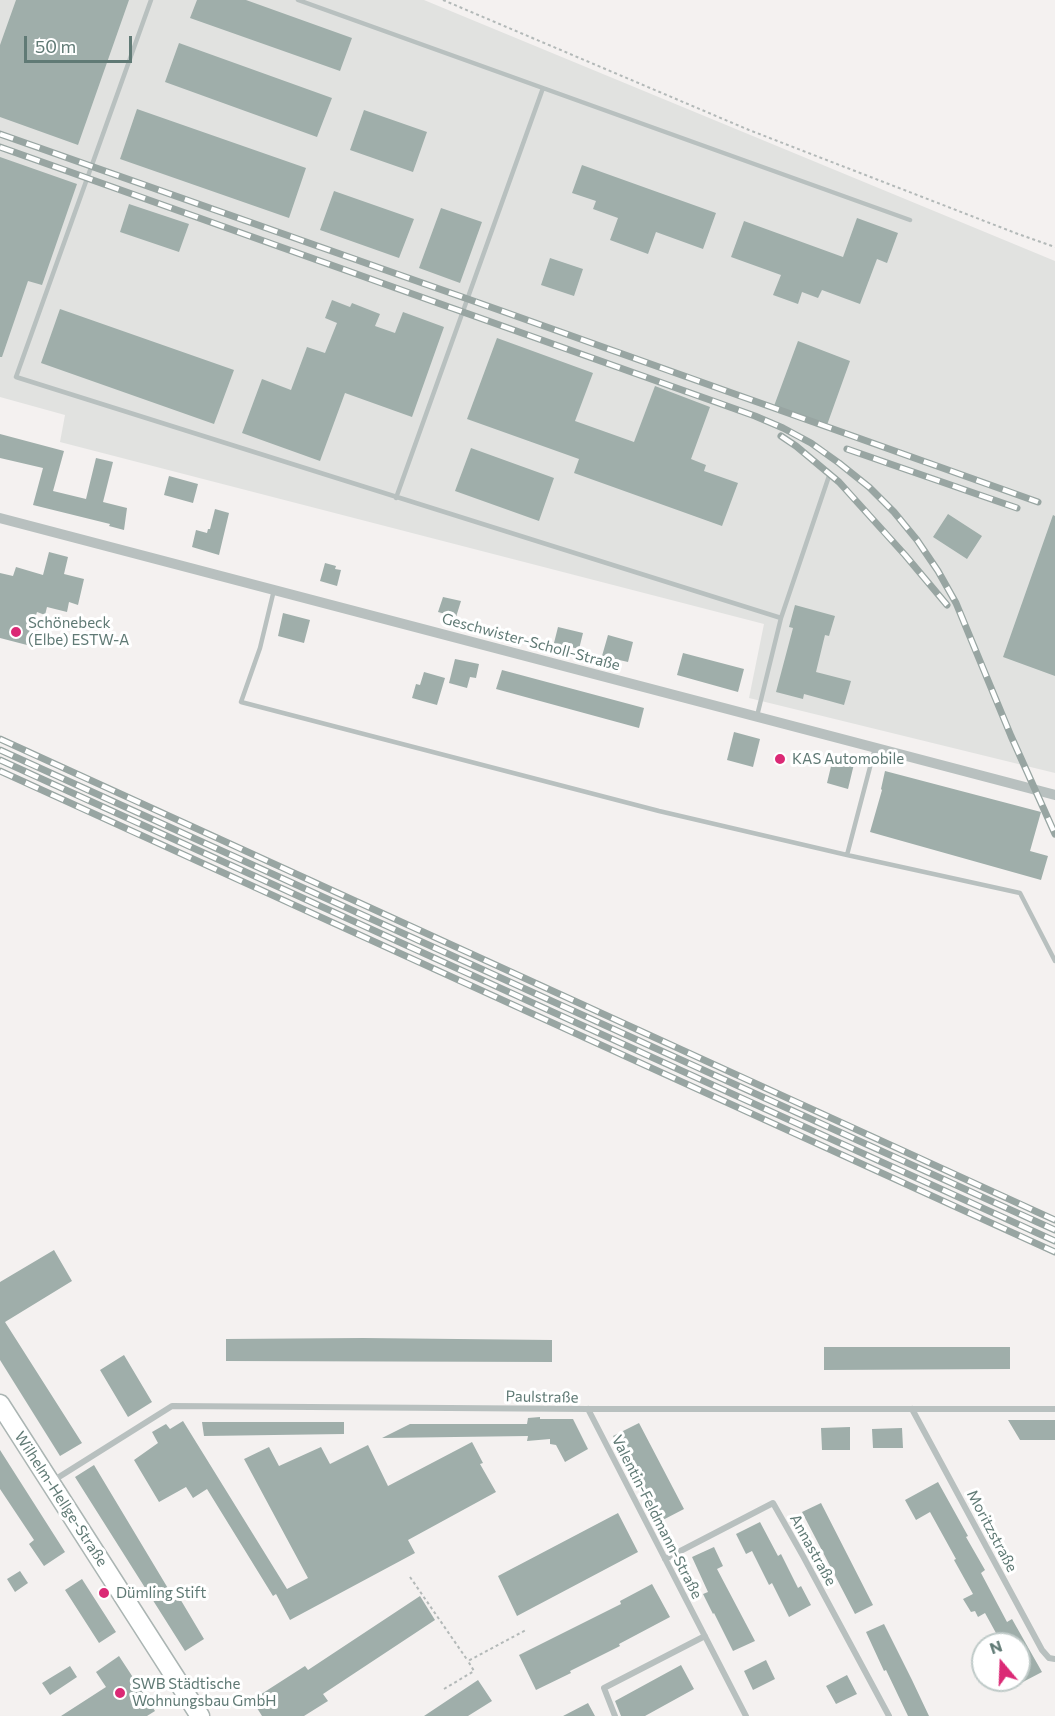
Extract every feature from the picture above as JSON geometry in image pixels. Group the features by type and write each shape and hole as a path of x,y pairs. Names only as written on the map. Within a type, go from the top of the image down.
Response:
{"main road":[{"name":"Wilhelm-Hellge-Straße","path":"0,1404 200,1716"}],"street":[{"name":"Geschwister-Scholl-Straße","path":"0,518 1055,795"},
{"name":"Paulstraße","path":"51,1482 172,1406 588,1410 1055,1409"},
{"name":"Valentin-Feldmann-Straße","path":"588,1410 746,1716"},
{"name":"Moritzstraße","path":"912,1410 1042,1650 1049,1658 1055,1659"},
{"name":"Annastraße","path":"665,1559 773,1503 889,1716"},
{"path":"615,1716 604,1688 705,1636"}],"lane":[{"path":"151,0 16,377 781,618"},
{"path":"298,0 910,220"},
{"path":"396,498 543,88"},
{"path":"757,716 781,618 829,476"},
{"path":"274,590 260,648 242,702 659,811 1020,893 1055,961"},
{"path":"847,855 875,748"}],"path":[{"path":"443,0 749,130 1055,247"},
{"path":"410,1577 474,1671 444,1689"},
{"path":"468,1660 526,1630"}],"shaded area":[{"path":"0,0 424,0 1055,261 1055,773 749,698 764,624 60,442 65,415 0,397"}],"building":[{"path":"16,0 129,0 78,145 0,117 0,45"},
{"path":"197,0 246,0 352,38 340,71 190,18"},
{"path":"179,43 332,98 317,137 165,82"},
{"path":"137,109 306,168 289,218 120,159"},
{"path":"364,110 427,132 413,172 350,150"},
{"path":"0,157 77,184 42,285 28,281 2,357 0,357"},
{"path":"582,165 716,213 703,249 656,232 648,254 610,240 618,218 593,209 596,201 572,193"},
{"path":"334,191 414,219 399,258 320,230"},
{"path":"129,204 189,224 179,252 120,232"},
{"path":"441,208 482,222 460,283 419,268"},
{"path":"857,218 898,233 887,263 877,259 860,304 822,290 818,298 802,292 798,304 773,295 781,275 731,257 744,221 843,257"},
{"path":"550,258 583,269 574,296 541,285"},
{"path":"332,300 350,307 352,303 380,314 375,326 395,333 403,312 444,327 412,417 345,393 320,461 242,433 262,379 291,390 307,347 325,353 337,323 325,318"},
{"path":"60,309 234,370 214,424 41,363"},
{"path":"497,338 593,373 575,421 634,442 655,386 710,407 691,459 706,465 704,471 738,483 722,526 574,473 579,459 467,419"},
{"path":"798,341 850,361 827,425 774,406"},
{"path":"0,434 64,451 53,491 86,499 96,458 113,462 103,502 127,508 124,530 109,526 110,524 33,505 43,468 0,458"},
{"path":"471,448 554,478 539,521 455,491"},
{"path":"169,476 198,484 193,503 164,495"},
{"path":"215,509 229,513 219,555 192,547 196,530 207,533 210,529"},
{"path":"948,514 982,536 967,559 933,537"},
{"path":"1053,515 1055,516 1055,676 1003,657"},
{"path":"49,552 68,557 64,574 84,579 78,605 69,602 67,612 47,607 45,615 37,612 27,645 0,638 0,573 13,576 16,567 43,575"},
{"path":"325,563 341,570 337,586 320,581"},
{"path":"443,597 461,601 456,617 438,612"},
{"path":"795,605 835,616 829,636 825,635 816,672 851,681 844,705 804,694 803,699 776,692 793,628 789,627"},
{"path":"283,613 310,620 304,643 278,636"},
{"path":"558,627 583,633 579,649 554,643"},
{"path":"608,635 633,642 628,662 602,656"},
{"path":"683,653 744,669 738,692 677,675"},
{"path":"455,659 479,664 476,678 470,677 467,688 449,683"},
{"path":"502,670 644,708 639,728 496,689"},
{"path":"424,672 445,678 437,705 412,698 416,684 420,685"},
{"path":"734,732 760,739 753,767 727,760"},
{"path":"833,758 854,764 848,789 827,783"},
{"path":"885,771 1041,812 1030,851 1048,856 1041,880 870,832"},
{"path":"54,1250 72,1281 5,1322 82,1443 60,1456 0,1360 0,1282"},
{"path":"226,1339 552,1340 552,1362 226,1361"},
{"path":"824,1347 1010,1347 1010,1369 824,1370"},
{"path":"124,1355 152,1402 128,1417 100,1370"},
{"path":"540,1417 540,1419 573,1419 588,1449 565,1462 556,1445 550,1444 550,1439 527,1441 528,1436 382,1438 410,1424 527,1424 528,1418"},
{"path":"1008,1420 1055,1420 1055,1440 1020,1440"},
{"path":"183,1421 287,1589 308,1578 244,1459 269,1447 279,1466 321,1447 330,1464 368,1445 388,1486 472,1442 483,1463 480,1464 496,1492 408,1540 415,1553 290,1620 276,1594 273,1596 207,1489 193,1498 186,1487 159,1502 134,1460 158,1443 152,1432 166,1424 170,1429"},
{"path":"202,1422 344,1422 344,1434 204,1436"},
{"path":"639,1423 684,1509 657,1523 613,1436"},
{"path":"850,1427 850,1450 822,1450 821,1428"},
{"path":"902,1428 903,1448 873,1448 872,1429"},
{"path":"0,1450 65,1552 44,1566 29,1544 34,1540 0,1489"},
{"path":"94,1465 169,1590 173,1587 204,1639 185,1651 75,1477"},
{"path":"938,1482 985,1570 981,1573 1007,1622 1012,1619 1019,1632 995,1632 985,1613 978,1617 975,1611 971,1612 963,1599 973,1594 930,1512 916,1520 905,1500"},
{"path":"821,1503 873,1605 855,1614 802,1512"},
{"path":"618,1513 638,1552 517,1616 498,1576"},
{"path":"760,1522 778,1556 781,1554 798,1588 801,1586 811,1605 789,1617 752,1551 746,1554 736,1534"},
{"path":"714,1547 723,1566 717,1569 755,1641 733,1651 703,1594 708,1592 692,1557"},
{"path":"20,1571 28,1583 15,1592 7,1579"},
{"path":"82,1579 116,1632 99,1643 65,1590"},
{"path":"652,1584 670,1617 570,1671 571,1673 536,1690 519,1655 621,1604 620,1601"},
{"path":"420,1596 435,1620 323,1694 328,1701 304,1716 262,1716 252,1700 305,1666 308,1670"},
{"path":"884,1624 929,1716 908,1716 886,1670 884,1671 866,1632"},
{"path":"1031,1653 1042,1672 1031,1678"},
{"path":"119,1656 155,1711 147,1716 61,1716 106,1687 96,1672"},
{"path":"766,1660 775,1679 753,1690 744,1671"},
{"path":"681,1665 694,1689 645,1716 621,1716 615,1701"},
{"path":"70,1666 77,1677 50,1695 42,1683"},
{"path":"847,1675 857,1694 836,1704 826,1686"},
{"path":"478,1680 492,1701 468,1716 424,1716"},
{"path":"588,1703 595,1716 563,1716"}],"railway":[{"path":"0,134 1038,502"},
{"path":"0,147 755,416 811,443 869,487 894,512 938,571 956,603 1011,736 1055,834"},
{"path":"781,436 839,482 947,605"},
{"path":"847,449 1017,508"},
{"path":"0,739 1055,1220"},
{"path":"0,750 1055,1230"},
{"path":"0,760 1055,1241"},
{"path":"0,771 1055,1252"}],"place":[{"name":"Schönebeck (Elbe) ESTW-A","path":"16,632"},
{"name":"KAS Automobile","path":"780,759"},
{"name":"Dümling Stift","path":"104,1593"},
{"name":"SWB Städtische Wohnungsbau GmbH","path":"120,1693"}]}
